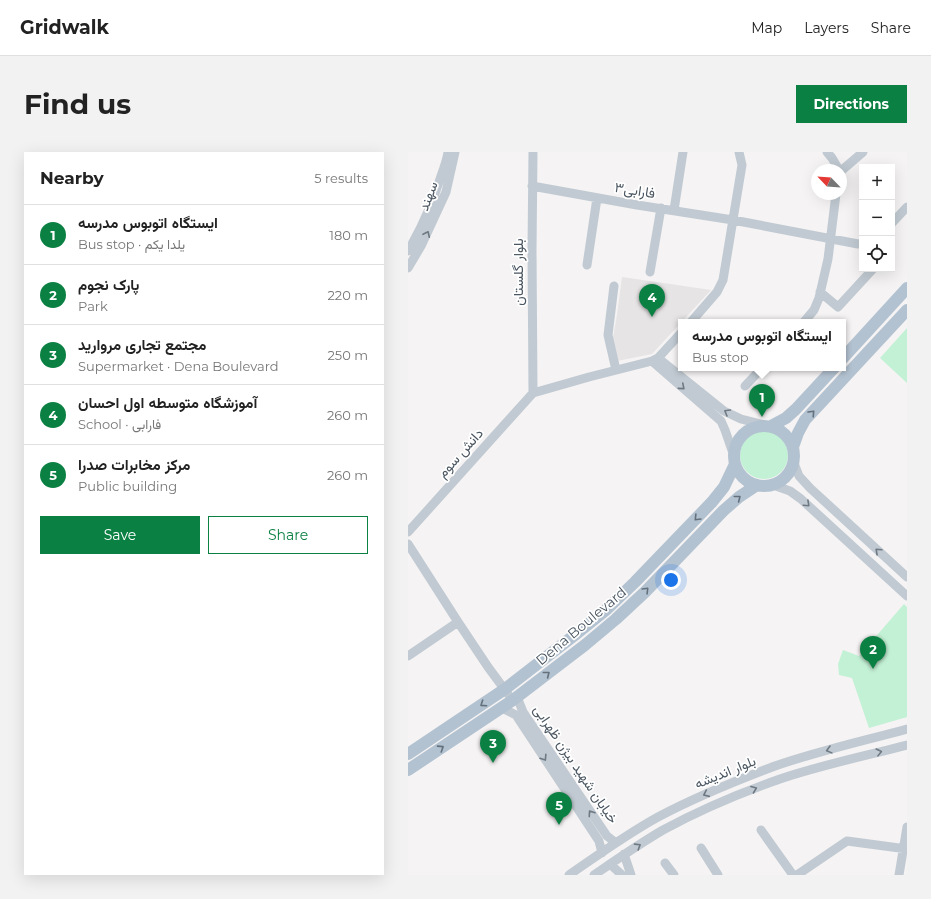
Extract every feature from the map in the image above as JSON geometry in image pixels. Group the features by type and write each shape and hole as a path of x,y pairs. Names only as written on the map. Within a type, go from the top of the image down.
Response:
{"main road":[{"path":"846,355 907,288"},
{"path":"794,447 798,433 805,420 907,310"},
{"path":"768,426 786,418 831,371"},
{"path":"768,426 779,429 790,440 794,447 794,463 791,470 780,482 773,485 757,485 750,482 739,472 735,460 736,447 740,438 754,427 768,426"},
{"name":"Dena Boulevard","path":"408,754 505,689 606,609 635,582 712,502 724,487 735,460"},
{"name":"Dena Boulevard","path":"408,770 515,699 585,645 645,592 723,511 739,497 757,485"}],"street":[{"name":"سهند","path":"408,251 430,208 448,152"},
{"name":"سهند","path":"408,268 421,246 446,192 455,152"},
{"name":"بلوار گلستان","path":"533,152 533,393"},
{"path":"674,210 684,152"},
{"path":"694,319 717,292 723,280 742,165 739,152"},
{"path":"827,152 836,164"},
{"path":"847,165 863,152"},
{"name":"فارابی۳","path":"532,186 734,220 859,244"},
{"path":"587,265 597,198"},
{"path":"806,319 814,310 819,298 828,259 835,200"},
{"path":"895,220 907,207"},
{"path":"650,272 661,208"},
{"path":"820,292 838,307 870,272"},
{"path":"614,286 608,335 616,370"},
{"path":"533,393 655,360 678,336"},
{"path":"655,360 724,411 741,419 768,426"},
{"path":"655,360 721,422 735,460"},
{"path":"745,386 759,371"},
{"name":"دانش سوم","path":"408,532 533,393"},
{"path":"794,463 799,476 810,488 907,577"},
{"path":"773,485 790,491 802,499 907,596"},
{"name":"خیابان شهید بیژن ظهرابی","path":"408,544 488,667 515,699 607,836 616,843"},
{"path":"408,656 458,622"},
{"name":"خیابان شهید بیژن ظهرابی","path":"502,708 516,715 599,841 602,852"},
{"name":"بلوار اندیشه","path":"569,875 602,852 657,818 734,782 776,766 907,729"},
{"name":"بلوار اندیشه","path":"594,875 624,854 664,830 701,811 740,794 780,779 814,769 907,745"},
{"path":"899,875 905,849 907,827"},
{"path":"761,830 793,875"},
{"path":"797,875 847,841 905,849"},
{"path":"701,848 718,875"},
{"path":"624,854 631,875"},
{"path":"665,863 674,875"},
{"path":"610,864 622,875"}],"shaded area":[{"path":"622,277 711,290 684,319 678,319 678,326 652,354 617,361 612,343"}],"green space":[{"path":"907,328 907,383 880,358"},
{"path":"764,431 773,433 781,438 786,446 788,455 786,464 781,472 773,477 764,479 755,477 747,472 742,464 740,455 742,446 747,438 755,433"},
{"path":"904,604 907,607 907,717 869,728 852,678 839,675 838,664 843,650 859,656"}],"place":[{"name":"آموزشگاه متوسطه اول احسان","path":"652,317"},
{"name":"ایستگاه اتوبوس مدرسه","path":"762,417"},
{"name":"پارک نجوم","path":"873,669"},
{"name":"مجتمع تجاری مروارید","path":"493,763"},
{"name":"مرکز مخابرات صدرا","path":"559,825"}]}
